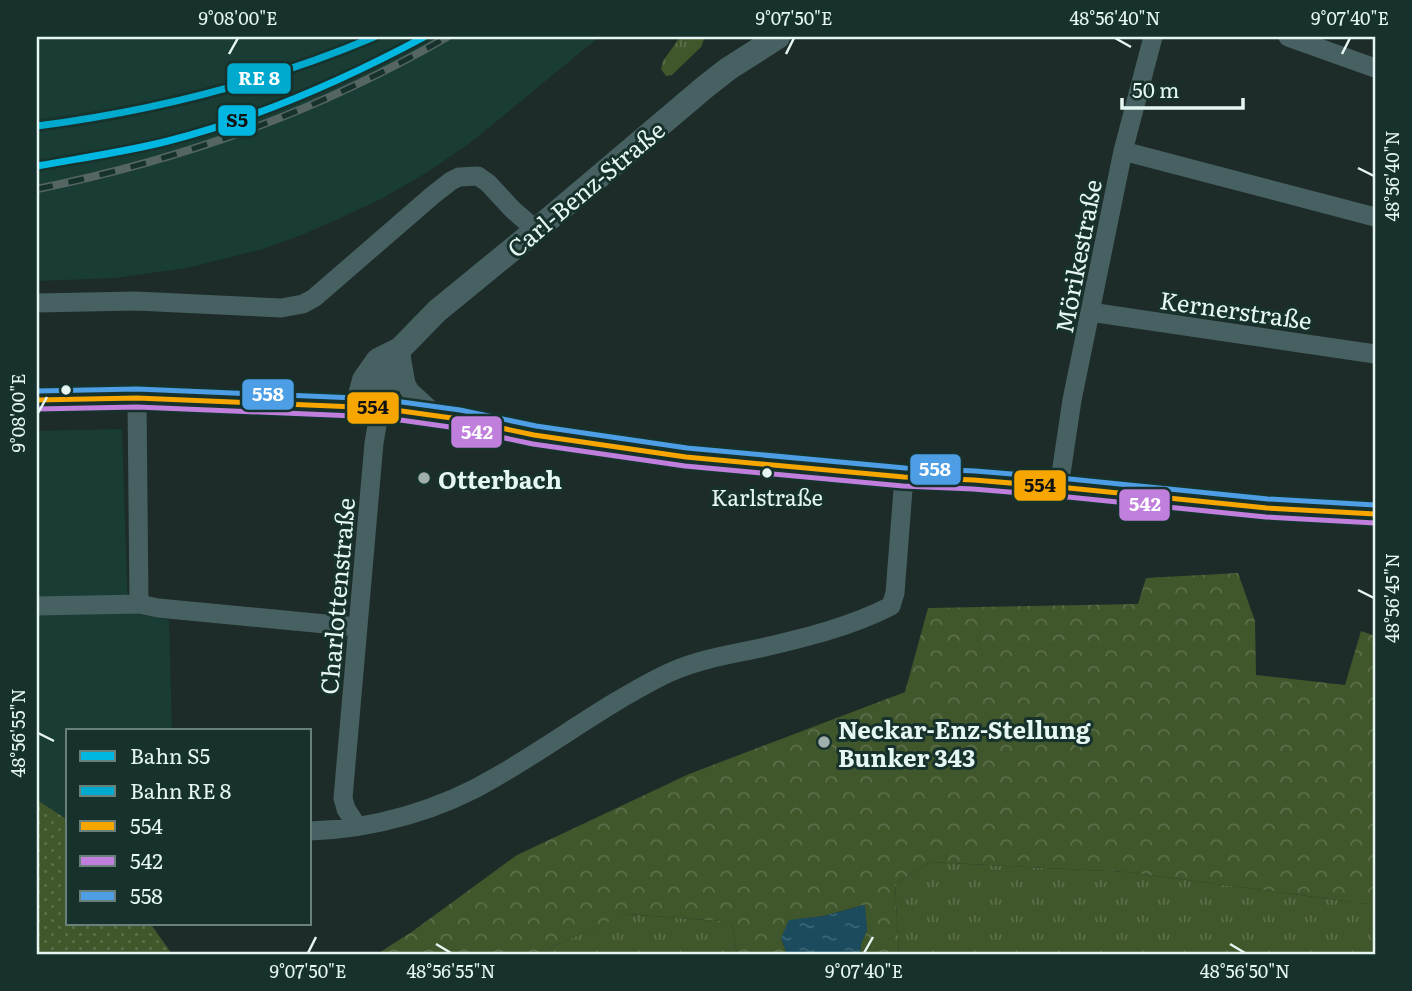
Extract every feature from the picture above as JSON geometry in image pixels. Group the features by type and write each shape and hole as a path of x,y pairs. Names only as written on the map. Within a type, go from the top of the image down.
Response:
{"street":[{"name":"Carl-Benz-Straße","path":"369,407 400,349 436,311 705,87 778,37"},
{"name":"Mörikestraße","path":"1059,487 1072,400 1123,150 1153,37"},
{"path":"1288,37 1375,68"},
{"path":"1123,150 1375,217"},
{"path":"37,303 136,301 281,308 303,304 314,298 433,195 459,177 478,176 536,230"},
{"name":"Kernerstraße","path":"1090,312 1375,354"},
{"path":"400,349 406,384 416,398 437,416"},
{"path":"37,400 136,398 369,407 686,457 904,477 1059,487 1266,508 1375,514"},
{"path":"136,398 139,604"},
{"name":"Charlottenstraße","path":"357,826 343,799 374,443 369,407"},
{"path":"312,831 357,826 435,806 496,778 650,681 674,670 700,661 816,634 874,615 891,606 895,593 904,477"},
{"path":"37,606 139,604 183,611 357,627"}],"shaded area":[{"path":"37,37 599,37 470,143 381,199 334,221 263,249 187,268 115,278 37,281"},
{"path":"122,429 128,612 169,620 172,729 66,729 66,819 37,800 37,431"}],"green space":[{"path":"680,37 705,37 701,47 672,75 666,76 661,69 663,61"},
{"path":"1238,573 1255,621 1256,675 1345,685 1361,631 1375,636 1375,905 1126,872 930,862 895,884 899,954 860,954 867,930 864,905 790,921 781,938 787,954 737,954 732,922 627,914 551,947 546,954 377,954 517,855 689,774 905,692 928,608 1138,604 1146,578"},
{"path":"37,800 66,819 66,925 151,925 172,954 37,954"},
{"path":"930,862 1126,872 1375,905 1375,954 899,954 895,884"},
{"path":"626,914 732,922 737,954 546,954 551,947"}],"water":[{"path":"865,905 867,930 860,954 787,954 781,938 789,920 823,916"}],"railway":[{"path":"37,189 145,163 248,130 349,88 447,37"}],"rail line":[{"name":"S5","path":"37,166 119,152 201,132 299,97 424,37"}],"transit line":[{"path":"37,126 124,112 208,93 292,68 374,37"},
{"name":"558","path":"37,391 137,389 380,399 687,448 905,468 1060,478 1268,499 1375,505"},
{"name":"554","path":"37,400 137,398 380,408 459,419 534,435 686,457 904,477 1059,487 1267,508 1375,514"},
{"name":"542","path":"37,409 137,407 379,417 457,428 533,444 685,466 903,486 1058,496 1266,517 1375,523"}],"place":[{"name":"Karlstraße","path":"767,473"},
{"name":"Otterbach","path":"424,478"},
{"name":"Neckar-Enz-Stellung Bunker 343","path":"824,742"}]}
